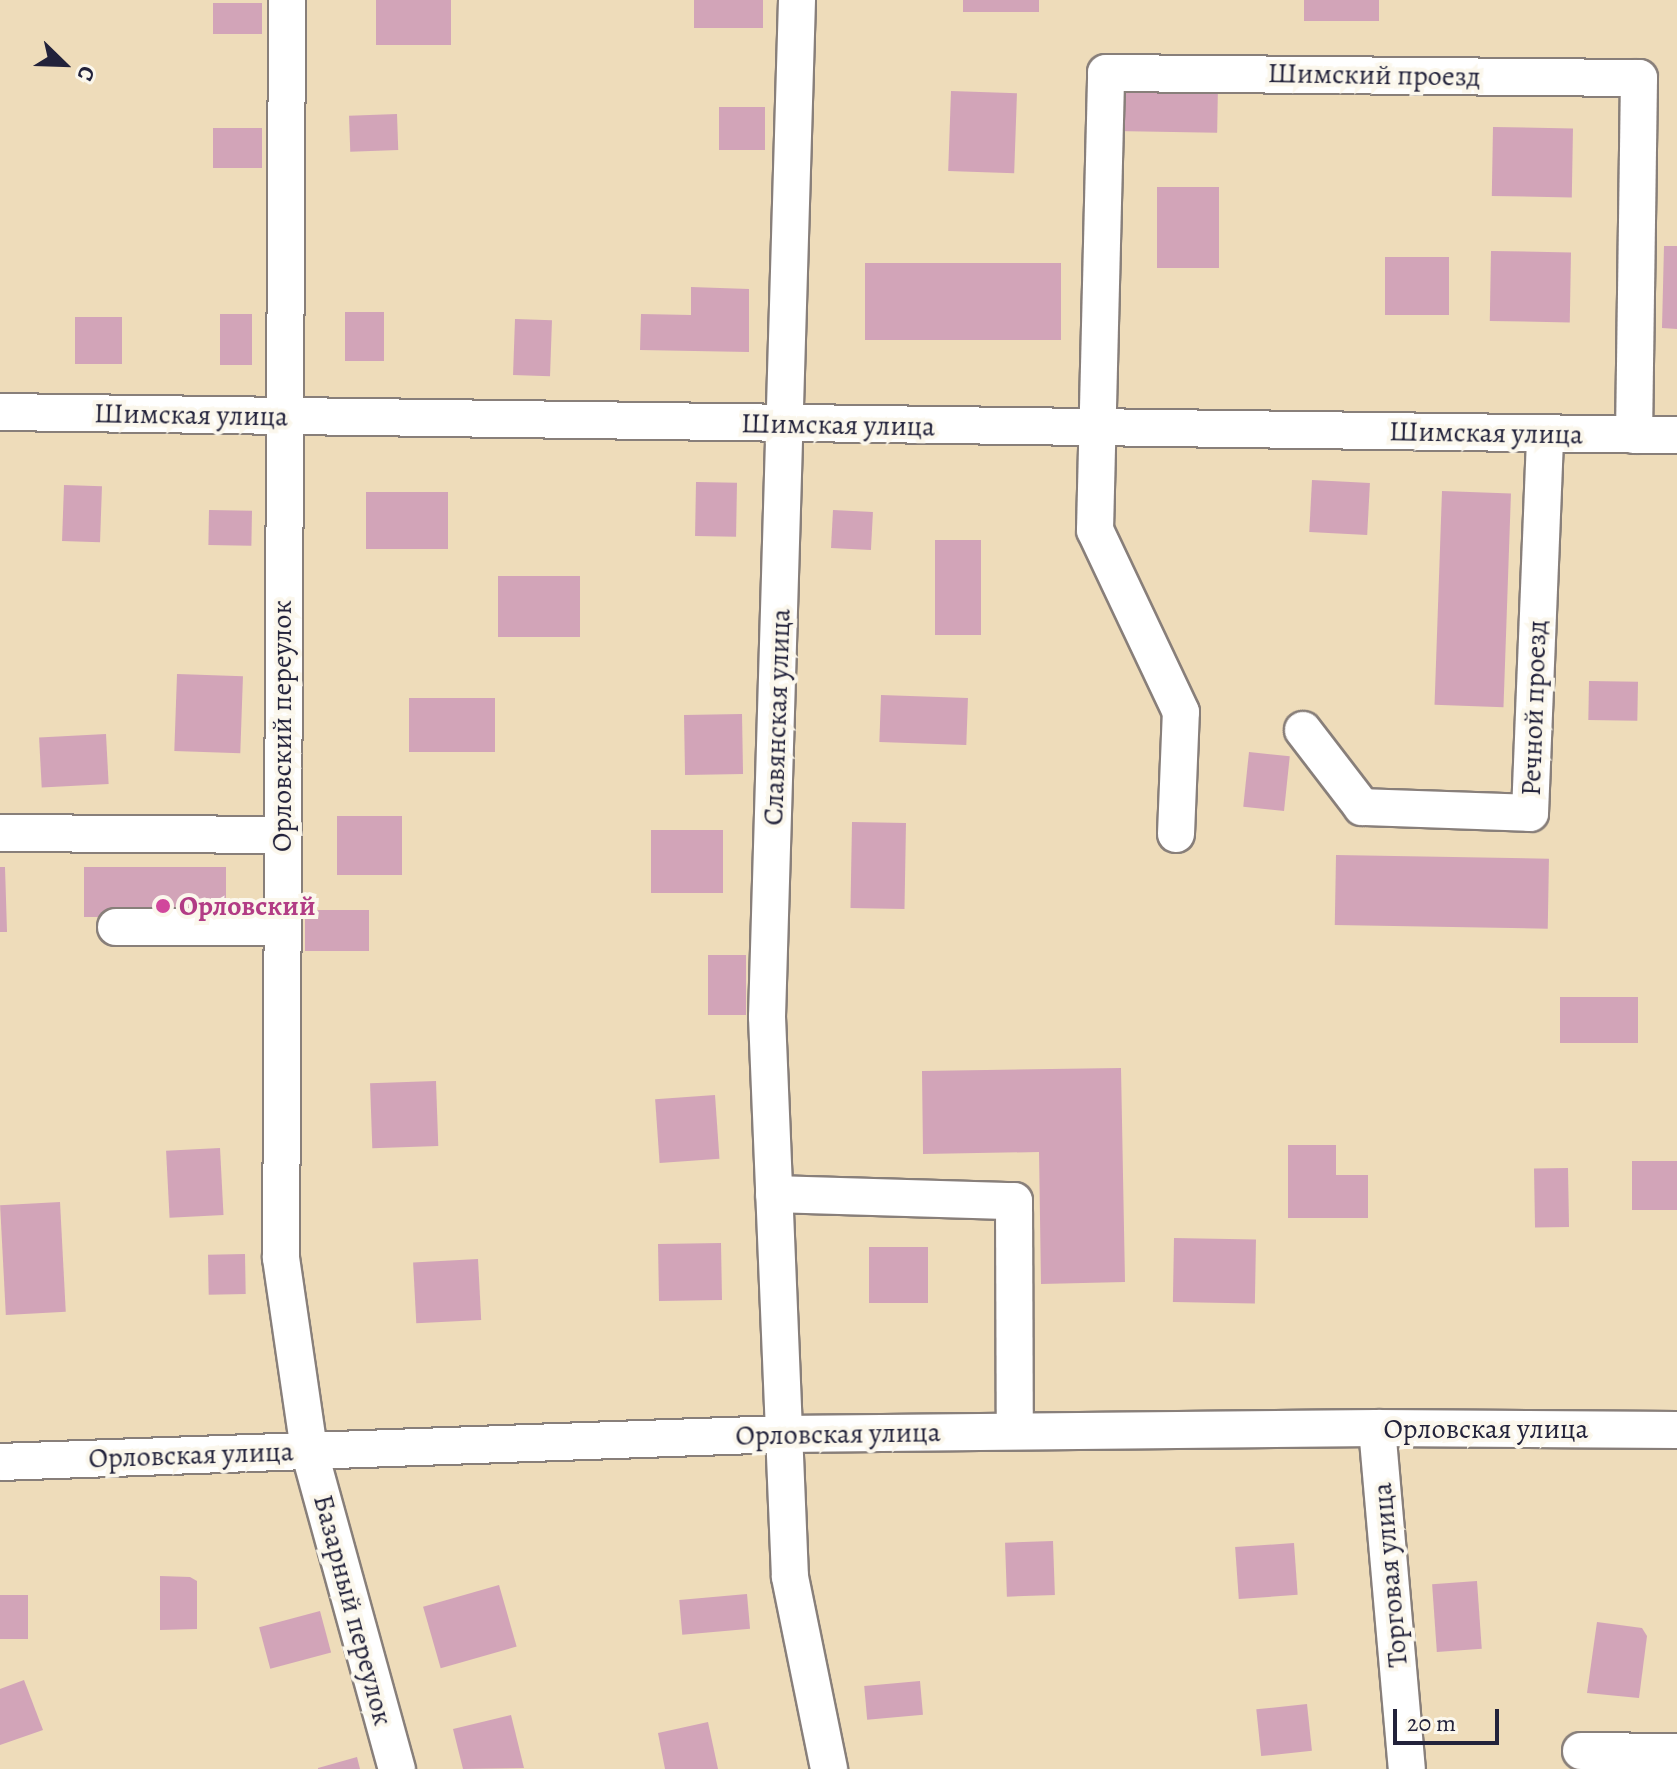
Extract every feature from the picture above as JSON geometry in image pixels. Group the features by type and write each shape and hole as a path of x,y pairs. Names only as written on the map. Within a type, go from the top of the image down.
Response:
{"street":[{"name":"Орловский переулок","path":"287,0 281,1258 309,1450"},
{"name":"Славянская улица","path":"797,0 787,424 767,1017 790,1577 829,1769"},
{"name":"Шимский проезд","path":"1098,427 1106,73 1639,78 1634,435"},
{"name":"Шимская улица","path":"0,412 1677,435"},
{"path":"1098,427 1095,530 1181,712 1176,834"},
{"name":"Речной проезд","path":"1303,730 1362,807 1530,813 1545,434"},
{"path":"0,833 281,835"},
{"path":"116,927 281,927"},
{"path":"774,1194 1014,1201 1015,1431"},
{"name":"Орловская улица","path":"0,1462 783,1434 1377,1428 1677,1430"},
{"name":"Торговая улица","path":"1377,1428 1407,1769"},
{"name":"Базарный переулок","path":"309,1450 397,1769"},
{"path":"1581,1751 1677,1752"}],"building":[{"path":"376,0 451,0 451,45 376,45"},
{"path":"694,0 763,0 763,28 694,28"},
{"path":"963,0 1039,0 1039,12 963,12"},
{"path":"1304,0 1379,0 1379,21 1304,21"},
{"path":"213,3 262,3 262,34 213,34"},
{"path":"1115,83 1218,85 1217,133 1114,131"},
{"path":"951,91 1017,93 1014,173 948,171"},
{"path":"719,107 765,107 765,150 719,150"},
{"path":"397,114 398,150 350,152 349,116"},
{"path":"1493,127 1573,128 1572,197 1492,196"},
{"path":"213,128 262,128 262,168 213,168"},
{"path":"1157,187 1219,187 1219,268 1157,268"},
{"path":"1664,246 1677,246 1677,329 1662,328"},
{"path":"1491,251 1571,252 1570,322 1490,321"},
{"path":"1385,257 1449,257 1449,315 1385,315"},
{"path":"865,263 1061,263 1061,340 865,340"},
{"path":"691,287 749,289 749,352 640,350 641,314 691,315"},
{"path":"345,312 384,312 384,361 345,361"},
{"path":"220,314 252,314 252,365 220,365"},
{"path":"75,317 122,317 122,364 75,364"},
{"path":"515,319 552,320 550,376 513,375"},
{"path":"1312,480 1370,483 1367,535 1309,532"},
{"path":"696,482 737,483 736,537 695,536"},
{"path":"64,485 102,486 100,542 62,541"},
{"path":"1442,491 1511,493 1503,707 1435,705"},
{"path":"366,492 448,492 448,549 366,549"},
{"path":"209,510 252,511 251,546 208,545"},
{"path":"833,510 873,512 871,550 831,548"},
{"path":"935,540 981,540 981,635 935,635"},
{"path":"498,576 580,576 580,637 498,637"},
{"path":"177,674 243,676 240,753 174,751"},
{"path":"1589,681 1638,682 1637,721 1588,720"},
{"path":"881,695 968,698 966,745 879,742"},
{"path":"409,698 495,698 495,752 409,752"},
{"path":"742,714 743,774 685,775 684,715"},
{"path":"106,734 109,784 42,787 39,738"},
{"path":"1249,752 1290,756 1284,811 1243,807"},
{"path":"337,816 402,816 402,875 337,875"},
{"path":"852,822 906,823 904,909 850,908"},
{"path":"651,830 723,830 723,893 651,893"},
{"path":"1336,855 1549,859 1548,929 1335,925"},
{"path":"0,867 5,867 7,932 0,932"},
{"path":"84,867 226,867 226,917 84,917"},
{"path":"305,910 369,910 369,951 305,951"},
{"path":"708,955 746,955 746,1015 708,1015"},
{"path":"1560,997 1638,997 1638,1043 1560,1043"},
{"path":"1121,1068 1125,1282 1041,1284 1039,1152 923,1154 922,1071"},
{"path":"436,1081 438,1146 372,1148 370,1083"},
{"path":"715,1095 719,1159 660,1163 655,1099"},
{"path":"1288,1145 1336,1145 1336,1175 1368,1175 1368,1218 1288,1218"},
{"path":"220,1148 224,1215 170,1218 166,1151"},
{"path":"1632,1161 1677,1161 1677,1210 1632,1210"},
{"path":"1568,1168 1569,1227 1535,1228 1534,1169"},
{"path":"60,1202 66,1312 6,1315 0,1205"},
{"path":"1174,1238 1256,1239 1255,1303 1173,1302"},
{"path":"721,1243 722,1300 659,1301 658,1244"},
{"path":"869,1247 928,1247 928,1303 869,1303"},
{"path":"245,1254 246,1294 209,1295 208,1255"},
{"path":"478,1259 481,1320 416,1323 413,1262"},
{"path":"1053,1541 1055,1595 1007,1597 1005,1543"},
{"path":"1294,1543 1298,1595 1239,1599 1235,1547"},
{"path":"160,1576 190,1577 197,1581 197,1629 160,1630"},
{"path":"1477,1581 1482,1649 1437,1652 1432,1584"},
{"path":"499,1585 517,1647 441,1668 423,1607"},
{"path":"747,1594 750,1629 682,1635 679,1600"},
{"path":"0,1595 28,1595 28,1639 0,1639"},
{"path":"320,1611 331,1653 270,1669 259,1627"},
{"path":"1597,1622 1642,1628 1647,1636 1639,1698 1587,1693"},
{"path":"24,1680 43,1730 0,1745 0,1689"},
{"path":"920,1681 923,1715 867,1720 864,1686"},
{"path":"1307,1704 1312,1751 1261,1756 1256,1709"},
{"path":"511,1715 524,1768 463,1769 453,1729"},
{"path":"708,1722 718,1769 665,1769 658,1733"},
{"path":"357,1757 360,1769 318,1769 318,1768"}],"place":[{"name":"Орловский","path":"163,906"}]}
